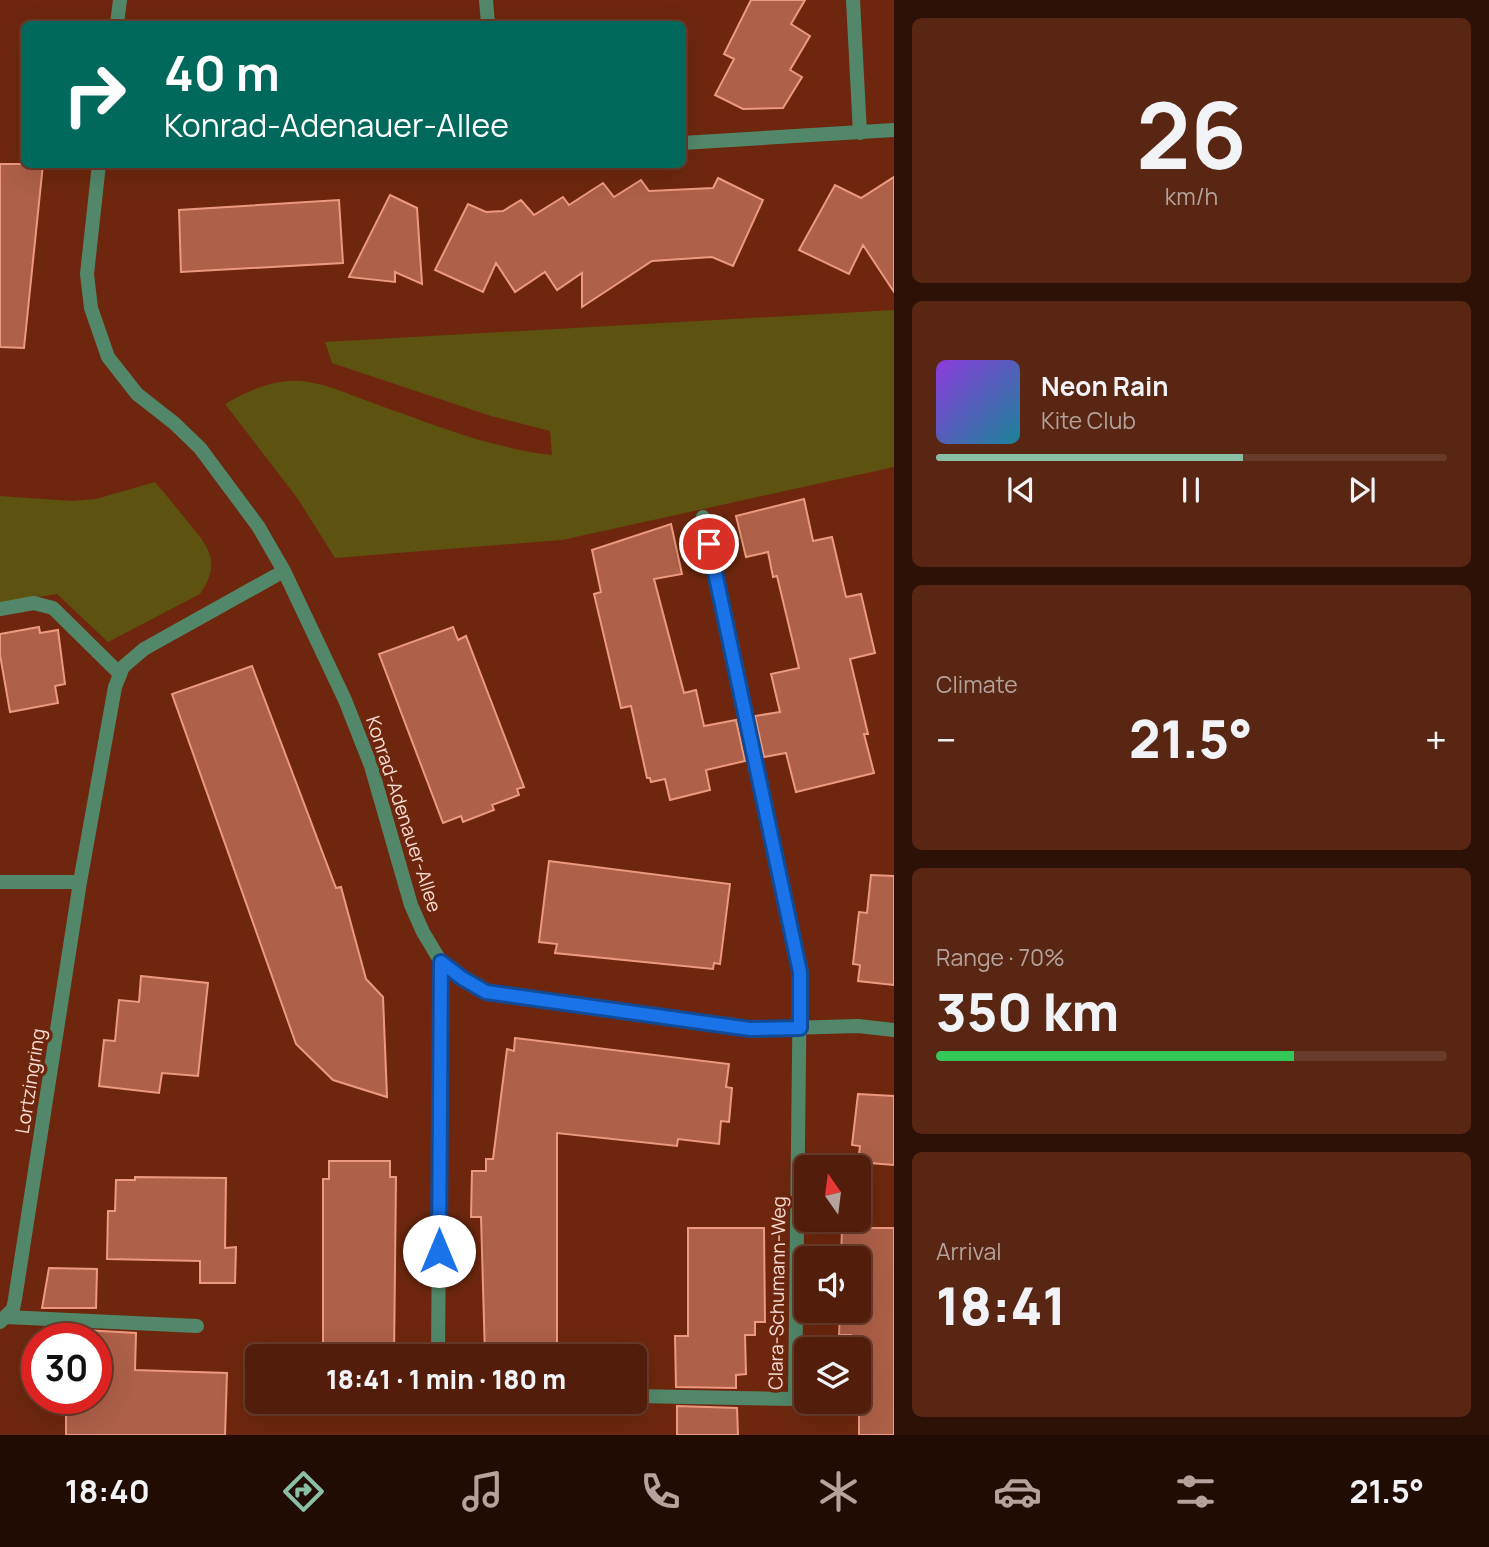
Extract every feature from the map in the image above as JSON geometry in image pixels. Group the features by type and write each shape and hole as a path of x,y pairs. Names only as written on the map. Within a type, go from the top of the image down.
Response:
{"street":[{"path":"117,21 120,0"},
{"path":"486,0 488,21"},
{"path":"853,0 860,133"},
{"path":"686,143 894,130"},
{"name":"Konrad-Adenauer-Allee","path":"99,168 87,274 91,308 108,357 137,394 200,448 258,526 284,571 345,700 371,766 411,905 441,962 486,992 750,1029 858,1026 894,1030"},
{"path":"703,517 800,972 800,1028"},
{"name":"Lortzingring","path":"3,1320 13,1309 15,1299 80,882 112,699 120,674 123,667 144,649 284,571"},
{"path":"0,609 34,603 52,608 120,674"},
{"path":"0,882 80,882"},
{"path":"438,1344 441,962"},
{"name":"Clara-Schumann-Weg","path":"647,1396 795,1399 800,1028"},
{"path":"3,1320 197,1326"}],"shaded area":[{"path":"894,310 894,467 562,540 335,558 298,499 225,404 271,384 310,382 483,441 552,455 550,431 491,416 332,363 325,342"},
{"path":"155,482 207,547 210,573 200,594 108,642 57,594 0,603 0,496 72,501 96,499"}],"building":[{"path":"751,0 805,0 791,24 810,36 790,70 802,77 783,108 743,109 715,95 734,59 724,54"},
{"path":"0,164 21,164 21,168 43,168 24,348 0,347"},
{"path":"894,177 894,292 863,245 849,274 799,250 835,185 861,198"},
{"path":"718,178 763,200 733,266 712,257 652,261 582,307 582,273 557,290 545,272 515,292 496,263 483,292 435,270 468,204 486,212 503,211 521,200 534,215 563,197 569,205 603,183 614,197 641,180 649,191 713,188"},
{"path":"390,195 417,208 422,284 395,272 395,282 349,277"},
{"path":"339,200 343,263 181,272 179,210"},
{"path":"804,499 813,541 832,537 846,597 861,594 875,653 850,659 868,734 864,734 874,773 796,792 786,753 764,757 755,716 780,712 771,674 799,668 777,576 773,577 768,552 746,557 736,516"},
{"path":"671,524 682,574 654,579 684,693 696,690 704,726 736,720 745,761 706,770 710,790 670,800 665,779 651,782 650,778 647,778 631,706 621,708 594,594 601,592 592,550"},
{"path":"39,627 40,633 58,630 65,684 55,686 58,703 10,712 0,655 0,634"},
{"path":"453,627 458,640 466,636 524,787 517,789 519,795 492,805 494,810 463,822 461,816 443,823 379,654"},
{"path":"252,666 336,888 341,887 366,979 383,997 387,1097 333,1080 296,1044 172,694"},
{"path":"549,861 730,884 720,964 714,963 713,969 555,953 557,944 539,942"},
{"path":"871,875 894,876 894,985 858,981 860,965 853,964 859,912 867,913"},
{"path":"141,976 208,983 198,1076 162,1073 159,1093 99,1086 104,1040 115,1041 119,1000 139,1002"},
{"path":"515,1038 729,1064 726,1087 732,1088 729,1122 721,1121 719,1144 678,1139 677,1146 557,1133 557,1344 485,1344 481,1217 471,1217 472,1171 486,1171 486,1159 493,1159 507,1049 514,1051"},
{"path":"858,1094 894,1096 894,1165 872,1163 872,1155 859,1155 860,1146 852,1145"},
{"path":"329,1161 390,1161 390,1177 396,1177 394,1344 323,1344 323,1179 329,1179"},
{"path":"135,1177 226,1178 225,1248 236,1247 235,1283 200,1283 200,1261 107,1259 108,1211 115,1211 116,1180 135,1180"},
{"path":"688,1228 764,1228 765,1322 755,1322 755,1335 745,1335 746,1374 736,1375 736,1388 676,1387 675,1336 688,1336"},
{"path":"872,1228 894,1228 894,1435 859,1435 859,1414 871,1414 871,1337 839,1335 840,1323 871,1323 871,1246 841,1246 842,1232 872,1232"},
{"path":"49,1268 97,1269 96,1308 42,1308"},
{"path":"112,1332 136,1333 135,1370 227,1373 225,1435 66,1435 66,1414 112,1414"},
{"path":"677,1406 737,1408 738,1435 677,1435"}],"route":[{"path":"439,1251 441,962 486,992 750,1029 800,1028 800,972 709,544"}]}
